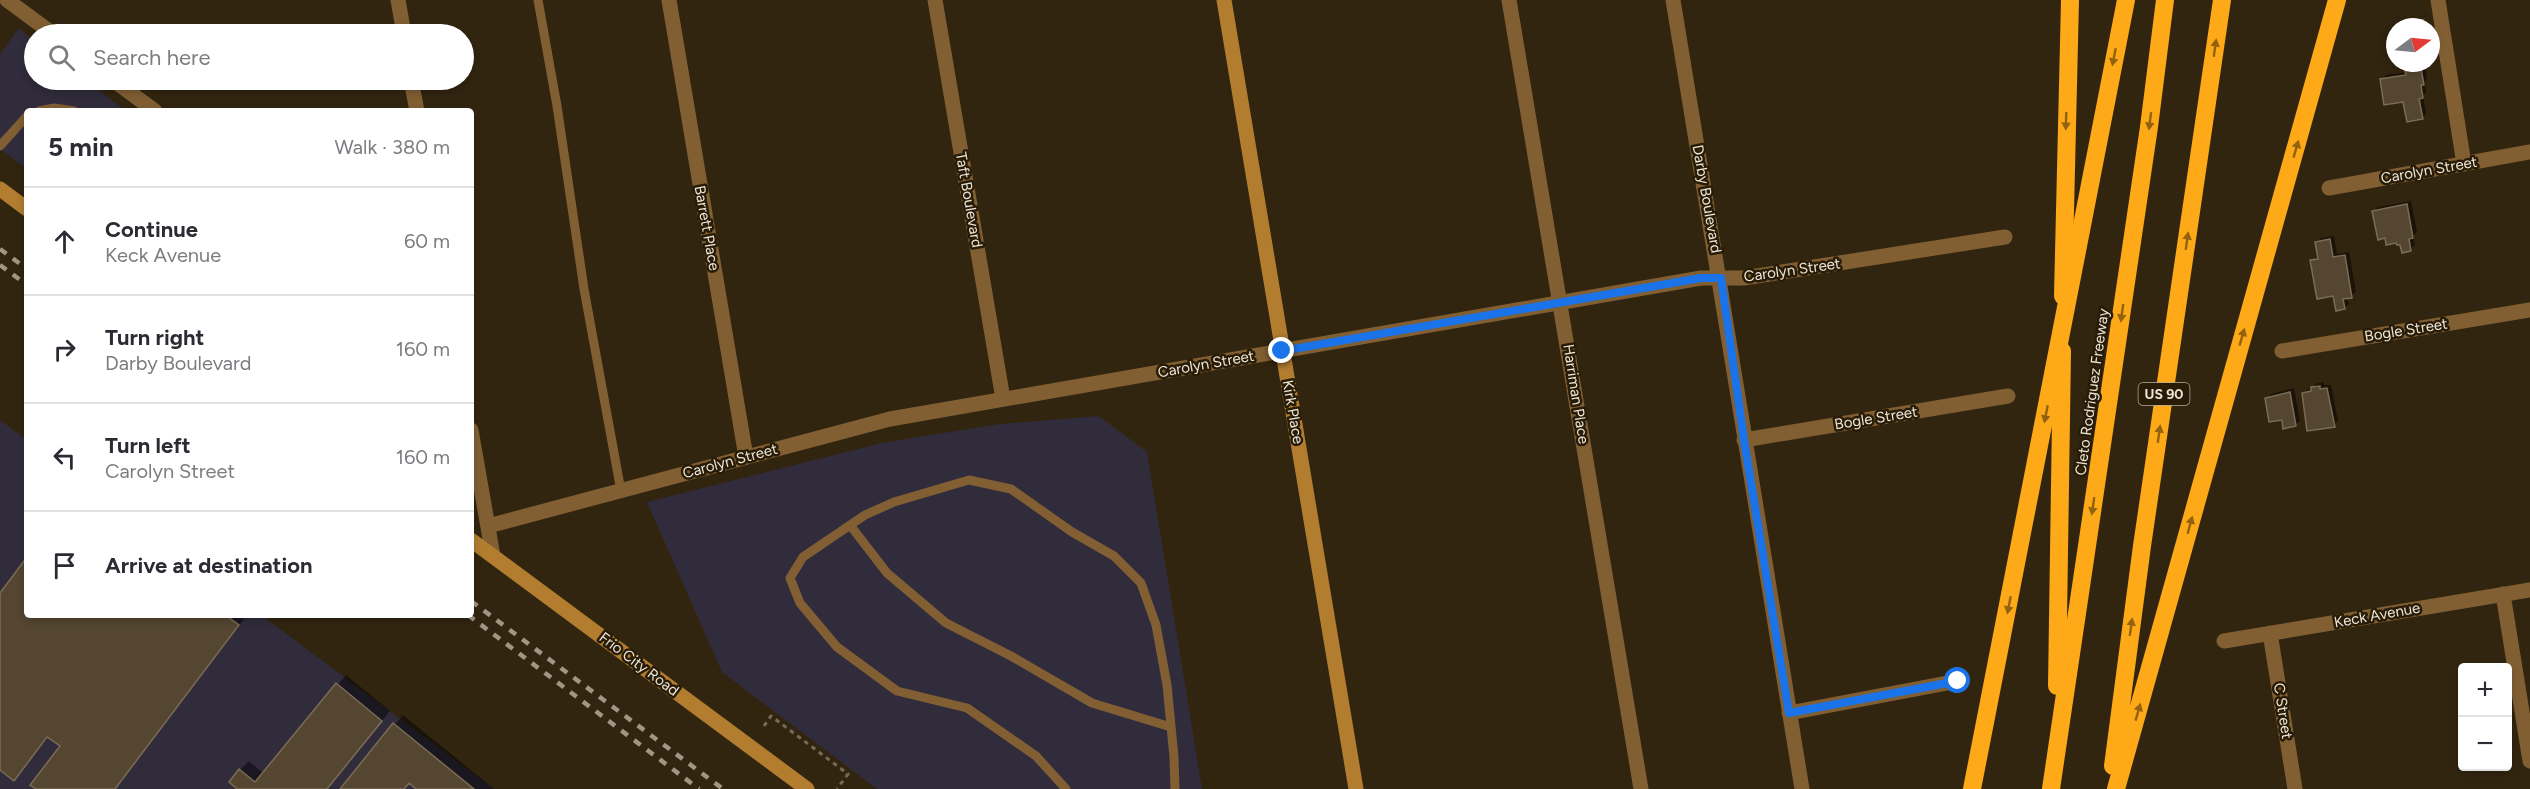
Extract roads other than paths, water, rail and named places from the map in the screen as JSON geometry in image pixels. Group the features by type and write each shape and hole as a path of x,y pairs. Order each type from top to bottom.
{"highway":[{"path":"2056,757 2070,0"},
{"path":"1972,789 2126,0"},
{"name":"Cleto Rodriguez Freeway","path":"2051,789 2149,127 2165,0"},
{"name":"US 90","path":"2110,789 2142,546 2222,0"},
{"path":"2116,789 2337,0"}],"street":[{"path":"7,0 39,24"},
{"path":"398,0 402,24"},
{"name":"Barrett Place","path":"669,0 746,457"},
{"name":"Taft Boulevard","path":"935,0 1003,399"},
{"name":"Kirk Place","path":"1224,0 1356,789"},
{"name":"Harriman Place","path":"1509,0 1641,789"},
{"name":"Darby Boulevard","path":"1673,0 1721,278 1744,440 1802,789"},
{"path":"2438,0 2464,164"},
{"path":"125,90 148,108"},
{"path":"413,90 416,108"},
{"name":"Carolyn Street","path":"2329,188 2530,152"},
{"path":"0,189 24,207"},
{"name":"Carolyn Street","path":"488,526 890,419 1701,278 1744,278 2005,237"},
{"name":"Bogle Street","path":"2282,351 2530,310"},
{"name":"Bogle Street","path":"1744,440 2008,396"},
{"path":"474,447 493,556"},
{"name":"Frio City Road","path":"474,542 807,789"},
{"name":"Keck Avenue","path":"2224,641 2530,590"},
{"path":"2504,594 2530,761"},
{"name":"C Street","path":"2271,633 2295,789"},
{"path":"1789,713 1958,681"}],"lane":[{"path":"538,0 557,106 584,290 621,490"},
{"path":"0,146 24,119"},
{"path":"1066,789 1036,756 967,708 897,691 837,647 800,603 790,578 803,557 865,515 894,502 969,480 1011,489 1072,532 1114,556 1141,583 1156,626 1167,685 1174,789"},
{"path":"850,525 887,573 946,623 1011,656 1092,703 1171,727"}],"railway":[{"path":"0,249 24,267"},
{"path":"0,265 24,283"},
{"path":"474,603 723,789"},
{"path":"472,618 699,789"}]}
